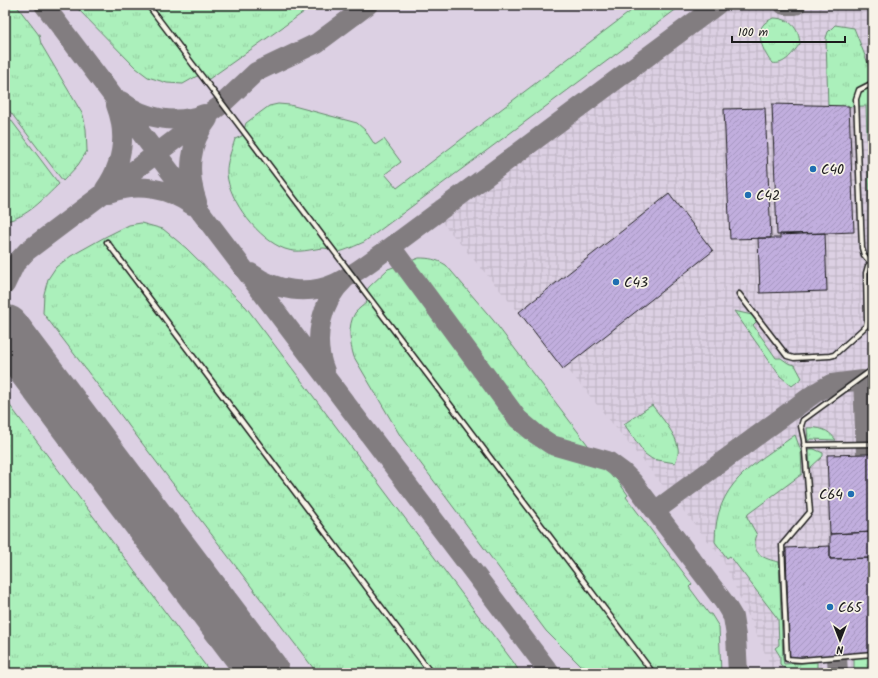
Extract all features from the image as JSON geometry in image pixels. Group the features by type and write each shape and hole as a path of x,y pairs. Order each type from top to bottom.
{"lane":[{"path":"148,5 653,673"},
{"path":"739,294 787,356 794,358 832,356 866,326 866,276 868,266 872,262 864,255 862,248 856,99 859,90 873,83"},
{"path":"107,242 431,673"},
{"path":"873,369 803,420 801,426 810,512 782,545 787,659 801,660 873,654"},
{"path":"804,445 873,444"}],"shaded area":[{"path":"5,5 873,5 873,673 5,673"},
{"path":"712,5 759,5 768,11 783,5 873,5 873,673 774,673 722,558 580,384 428,206"}],"green space":[{"path":"5,5 16,5 39,35 41,44 83,115 86,129 87,151 78,165 63,181 5,105"},
{"path":"74,5 314,5 209,79 197,76 183,84 167,83 148,77 136,68"},
{"path":"639,5 682,5 364,242 338,252 324,248 300,251 285,249 265,237 256,228 239,207 233,196 229,185 227,170 228,161 235,139 242,136 246,123 269,106 278,104 290,105 357,123 365,130 375,145 384,139 401,162 385,174 397,188"},
{"path":"773,18 779,18 789,22 798,33 800,44 788,58 777,63 772,63 760,39 763,25"},
{"path":"835,25 854,28 873,76 873,247 871,248 866,106 828,107 826,38 828,32"},
{"path":"5,112 59,184 28,212 5,221"},
{"path":"141,223 163,229 186,248 246,307 520,673 317,673 43,313 44,294 48,279 56,267 71,256 105,237 129,225"},
{"path":"419,258 432,259 446,265 493,320 613,478 615,477 628,495 626,497 692,584 689,587 709,614 711,614 719,627 721,673 588,673 546,631 401,437 354,357 350,341 350,329 352,318 355,313 367,302 367,290 369,287 388,269"},
{"path":"734,311 752,315 757,321 753,325 776,358 781,358 788,363 795,365 802,378 792,386 780,376"},
{"path":"5,399 211,673 5,673"},
{"path":"652,405 675,437 678,452 675,463 652,459 645,454 624,424"},
{"path":"807,428 815,428 826,431 836,440 811,439 808,441"},
{"path":"795,435 801,451 802,474 748,514 747,517 757,535 755,541 756,551 763,557 779,562 784,664 817,662 817,673 790,673 780,664 780,656 775,648 779,645 778,619 730,556 727,558 715,542 717,522 721,505 729,490 739,478 764,456"},
{"path":"809,449 814,449 823,453 823,456 810,468"},
{"path":"873,655 873,673 854,673 854,656"}],"building":[{"name":"C40","path":"772,104 849,106 854,232 777,235"},
{"name":"C42","path":"765,108 771,238 730,239 724,109"},
{"name":"C43","path":"669,194 713,251 563,369 519,312"},
{"path":"825,233 827,291 760,293 758,238 780,238 780,234"},
{"name":"C64","path":"873,454 873,532 830,534 827,455"},
{"path":"873,532 873,558 830,559 830,534"},
{"name":"C65","path":"830,546 830,559 873,558 873,655 789,658 786,548"}],"taxiway":[{"path":"44,5 550,673"},
{"path":"5,285 15,264 27,251 221,105 256,72 317,43 368,5"},
{"path":"251,273 271,284 292,290 325,287 350,275 391,247 717,5"},
{"path":"784,5 796,5"},
{"path":"121,101 140,112 161,118 183,119 204,114"},
{"path":"105,189 116,169 121,148 121,127 116,105"},
{"path":"197,202 192,180 192,159 197,138 208,119"},
{"path":"109,193 130,188 152,188 173,194 192,205"},
{"path":"391,247 518,419 552,445 608,461 623,472 633,482 724,602 733,617 736,636 738,673"},
{"path":"325,371 319,347 321,322 330,298 345,279"},
{"path":"5,324 10,337"},
{"path":"863,380 866,454"},
{"path":"655,511 815,393 831,384 863,380 873,382"},
{"path":"837,657 838,673"}],"runway":[{"path":"5,330 264,673"}],"place":[{"name":"C40","path":"813,169"},
{"name":"C42","path":"748,195"},
{"name":"C43","path":"616,282"},
{"name":"C64","path":"851,494"},
{"name":"C65","path":"830,607"}]}
